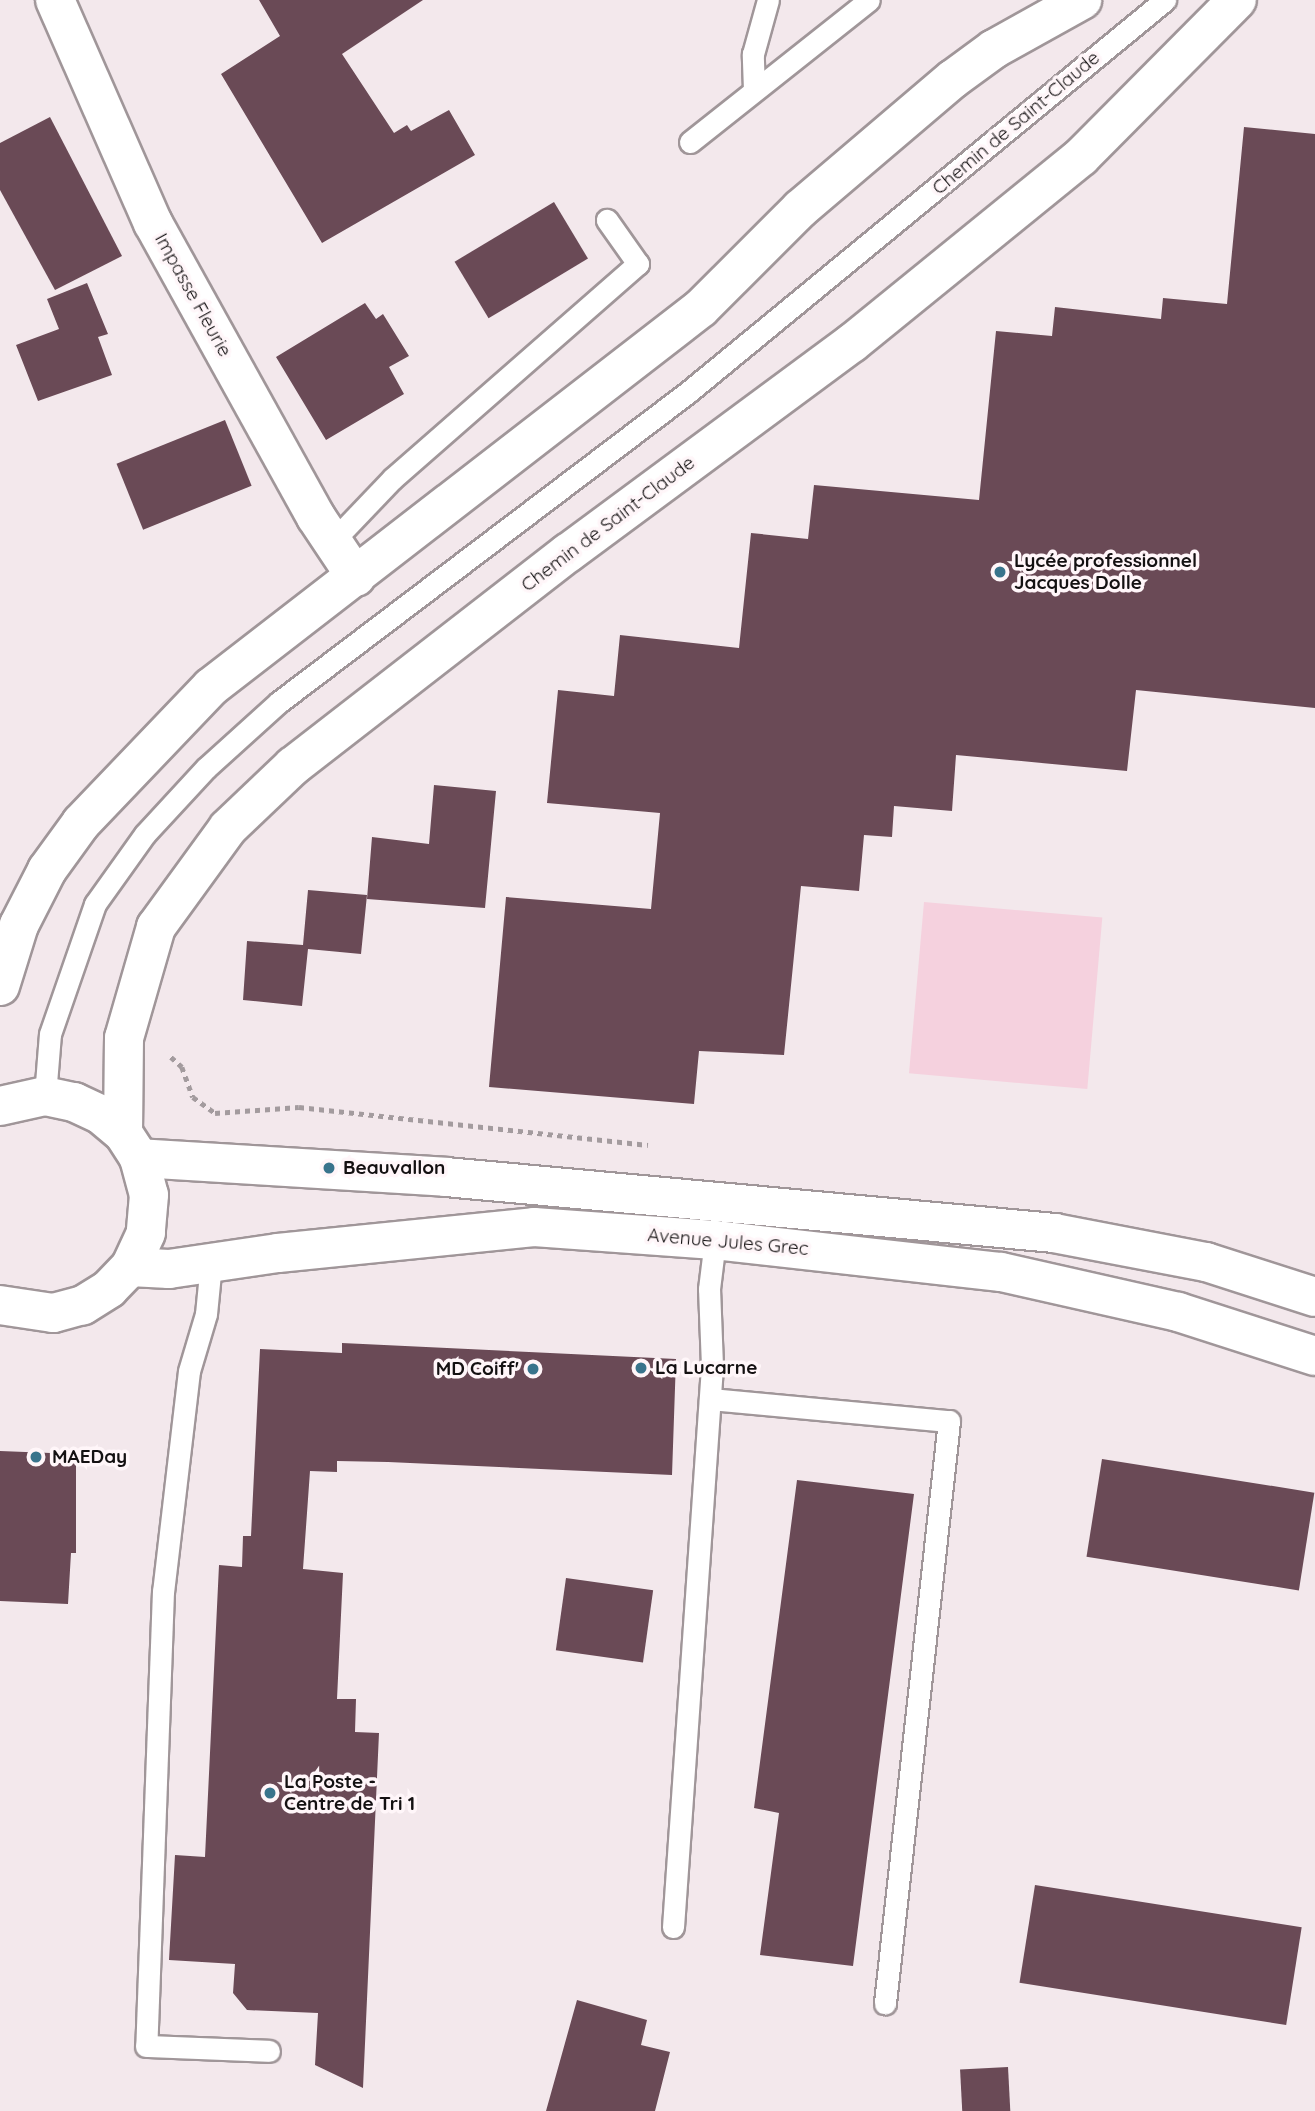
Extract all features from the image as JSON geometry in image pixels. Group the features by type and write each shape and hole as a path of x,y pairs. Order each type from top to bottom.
{"street":[{"name":"Impasse Fleurie","path":"55,0 153,223 332,542 356,577"},
{"path":"0,986 19,925 47,870 81,823 211,687 701,308 800,209 953,79 994,48 1082,0"},
{"name":"Chemin de Saint-Claude","path":"130,1267 146,1233 149,1195 131,1146 124,1038 156,927 228,828 293,766 568,553 852,343 1081,157 1237,0"},
{"path":"0,1106 45,1096 83,1106 131,1146"},
{"name":"Avenue Jules Grec","path":"131,1146 1054,1233 1206,1262 1315,1297"},
{"name":"Avenue Jules Grec","path":"130,1267 169,1269 534,1227 715,1240 1001,1272 1178,1312 1315,1356"},
{"path":"0,1305 43,1312 73,1307 109,1289 130,1267"}],"lane":[{"path":"754,90 753,54 768,0"},
{"path":"690,142 869,0"},
{"name":"Chemin de Saint-Claude","path":"45,1096 50,1034 95,904 145,834 206,768 279,702 687,393 1165,0"},
{"path":"332,542 392,479 638,264 607,220"},
{"path":"673,1927 710,1399 709,1289 715,1240"},
{"path":"211,1263 206,1314 189,1371 163,1591 146,2046 269,2051"},
{"path":"710,1399 949,1421 885,2003"}],"shaded area":[{"path":"924,902 1102,918 1087,1089 909,1073"}],"building":[{"path":"259,0 423,0 342,54 394,133 407,125 411,131 449,110 475,155 322,243 221,74 280,36"},
{"path":"50,117 122,256 55,290 0,190 0,143"},
{"path":"1244,127 1315,134 1315,708 1136,690 1127,771 956,755 952,811 894,806 892,837 864,835 859,891 801,886 784,1055 699,1051 694,1104 489,1087 506,897 651,909 660,813 547,803 558,690 614,696 620,635 739,648 751,533 808,539 814,485 979,500 996,331 1052,336 1055,307 1161,319 1163,298 1227,304"},
{"path":"554,202 588,259 489,318 455,262"},
{"path":"87,283 108,334 98,337 112,375 38,401 16,345 59,329 47,299"},
{"path":"365,303 376,319 383,314 409,356 389,367 404,394 326,440 276,357"},
{"path":"225,420 252,486 143,530 117,464"},
{"path":"434,785 496,791 485,908 367,899 372,837 429,844"},
{"path":"308,890 367,895 361,954 308,949 302,1006 243,1000 247,941 303,945"},
{"path":"342,1343 676,1359 672,1475 337,1461 337,1472 310,1471 303,1569 343,1573 337,1699 356,1699 355,1732 379,1733 363,2088 315,2065 318,2013 247,2010 233,1993 235,1964 169,1960 175,1855 205,1857 219,1565 242,1567 243,1536 251,1536 260,1349 342,1353"},
{"path":"0,1451 76,1454 76,1553 71,1553 68,1604 0,1601"},
{"path":"1102,1459 1314,1493 1299,1590 1087,1557"},
{"path":"797,1480 914,1494 853,1966 760,1955 779,1813 754,1808"},
{"path":"566,1578 653,1590 643,1663 556,1650"},
{"path":"1035,1885 1302,1927 1286,2025 1020,1983"},
{"path":"577,2000 647,2020 641,2045 670,2052 655,2111 546,2111"},
{"path":"1008,2067 1010,2111 962,2111 960,2070"}],"place":[{"name":"Lycée professionnel Jacques Dolle","path":"1000,572"},
{"name":"Beauvallon","path":"329,1168"},
{"name":"La Lucarne","path":"641,1368"},
{"name":"MD Coiff'","path":"533,1369"},
{"name":"MAEDay","path":"36,1457"},
{"name":"La Poste - Centre de Tri 1","path":"270,1793"}]}
